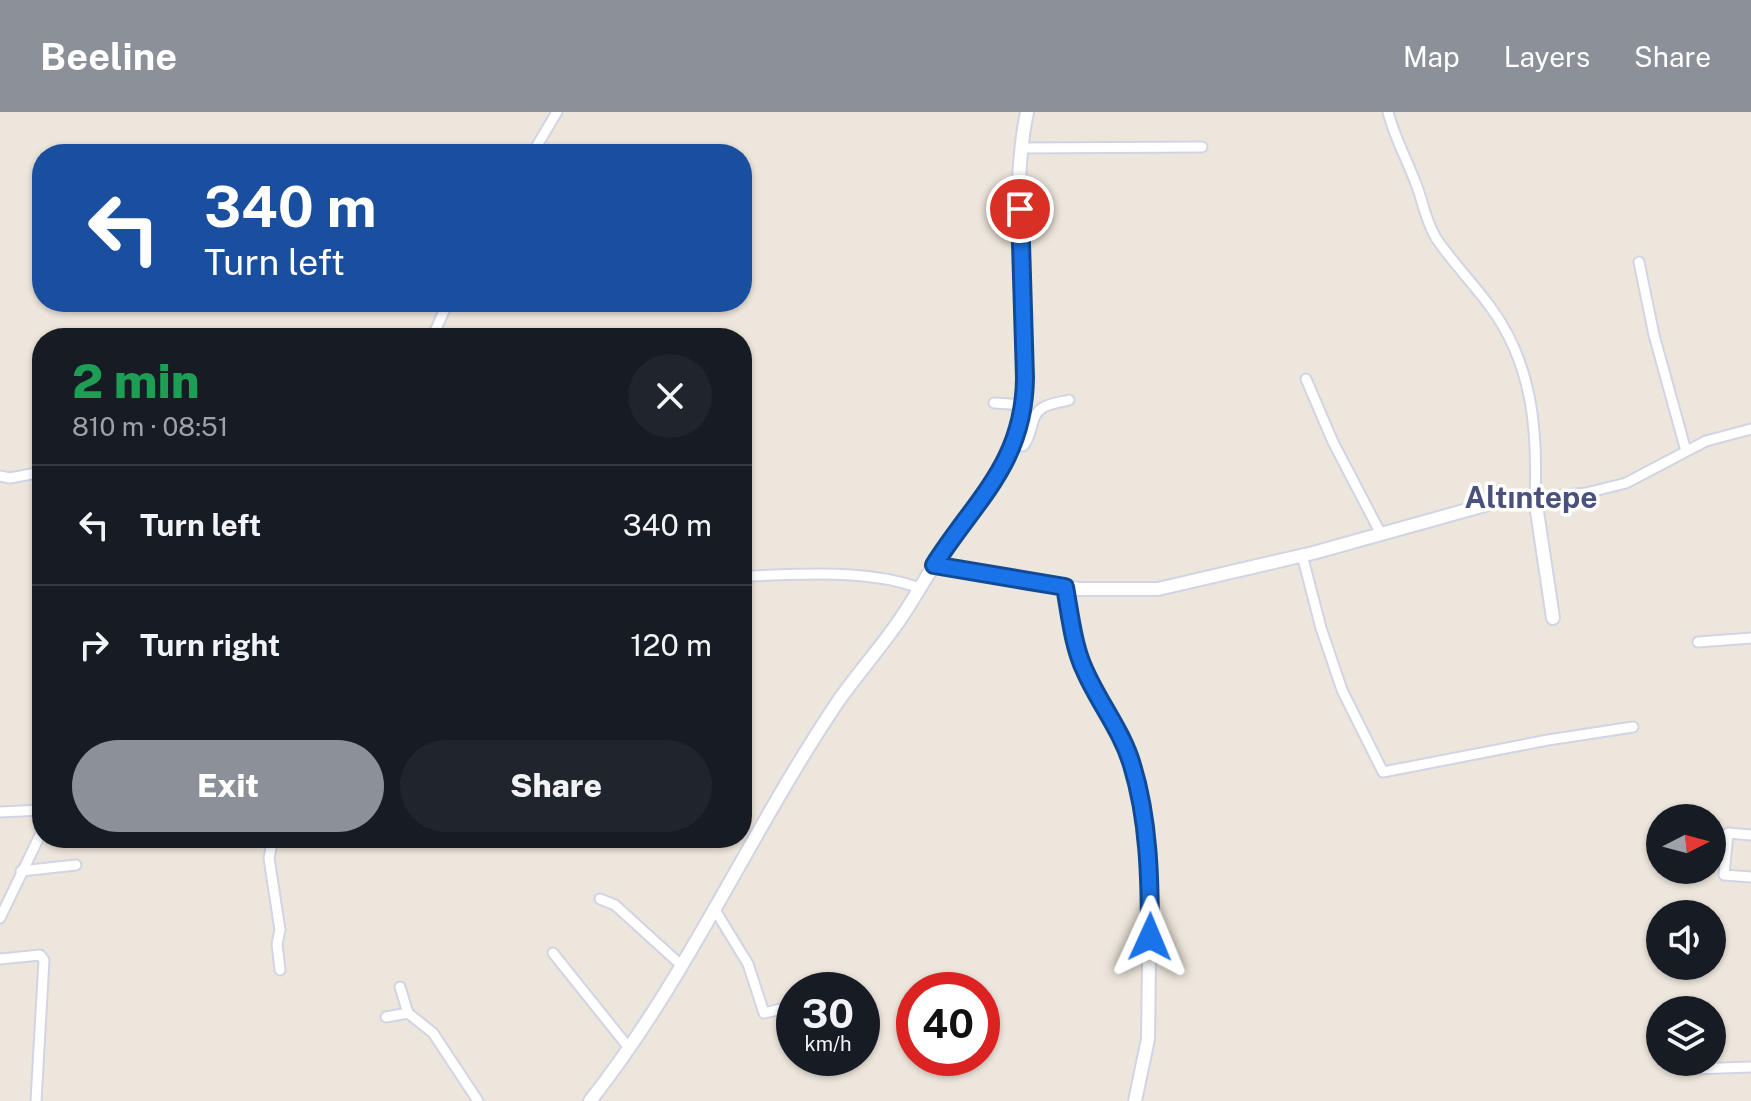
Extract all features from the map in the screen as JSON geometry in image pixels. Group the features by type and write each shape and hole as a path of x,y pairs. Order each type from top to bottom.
{"street":[{"path":"538,144 557,112"},
{"path":"752,847 839,700 989,490 1018,434 1025,405 1020,209 1027,112"},
{"path":"1388,112 1434,235 1495,314 1522,363 1534,419 1535,498 1553,618"},
{"path":"1022,148 1202,147"},
{"path":"1639,262 1654,335 1686,451"},
{"path":"1306,379 1333,442 1381,534"},
{"path":"1013,444 1023,446 1029,440 1035,415 1040,408 1069,400"},
{"path":"994,403 1025,405"},
{"path":"934,565 1065,587 1158,589 1302,555 1496,502 1586,493 1626,483 1706,441 1751,429"},
{"path":"0,476 10,478 32,474"},
{"path":"1302,555 1321,628 1342,690 1383,772 1633,727"},
{"path":"752,576 856,576 897,580 920,588"},
{"path":"1065,587 1084,670 1132,765 1147,839 1150,882 1148,1039 1135,1101"},
{"path":"1698,642 1751,638"},
{"path":"0,812 32,810"},
{"path":"1751,835 1728,833 1724,875 1751,877"},
{"path":"0,918 33,848"},
{"path":"271,848 269,858 280,930 277,944 280,970"},
{"path":"590,1101 629,1048 752,848"},
{"path":"21,871 76,865"},
{"path":"600,899 615,905 681,965"},
{"path":"715,910 748,964 764,1013 776,1010"},
{"path":"553,953 629,1048"},
{"path":"0,959 34,954 44,960 36,1101"},
{"path":"400,987 408,1013 433,1033 478,1101"},
{"path":"386,1017 408,1013"},
{"path":"1726,1068 1751,1067"}],"district":[{"name":"Altıntepe","path":"1531,497"}],"route":[{"path":"1020,209 1025,405 1018,434 989,490 934,565 1065,587 1084,670 1099,694 1132,765 1147,839 1150,937"}]}
